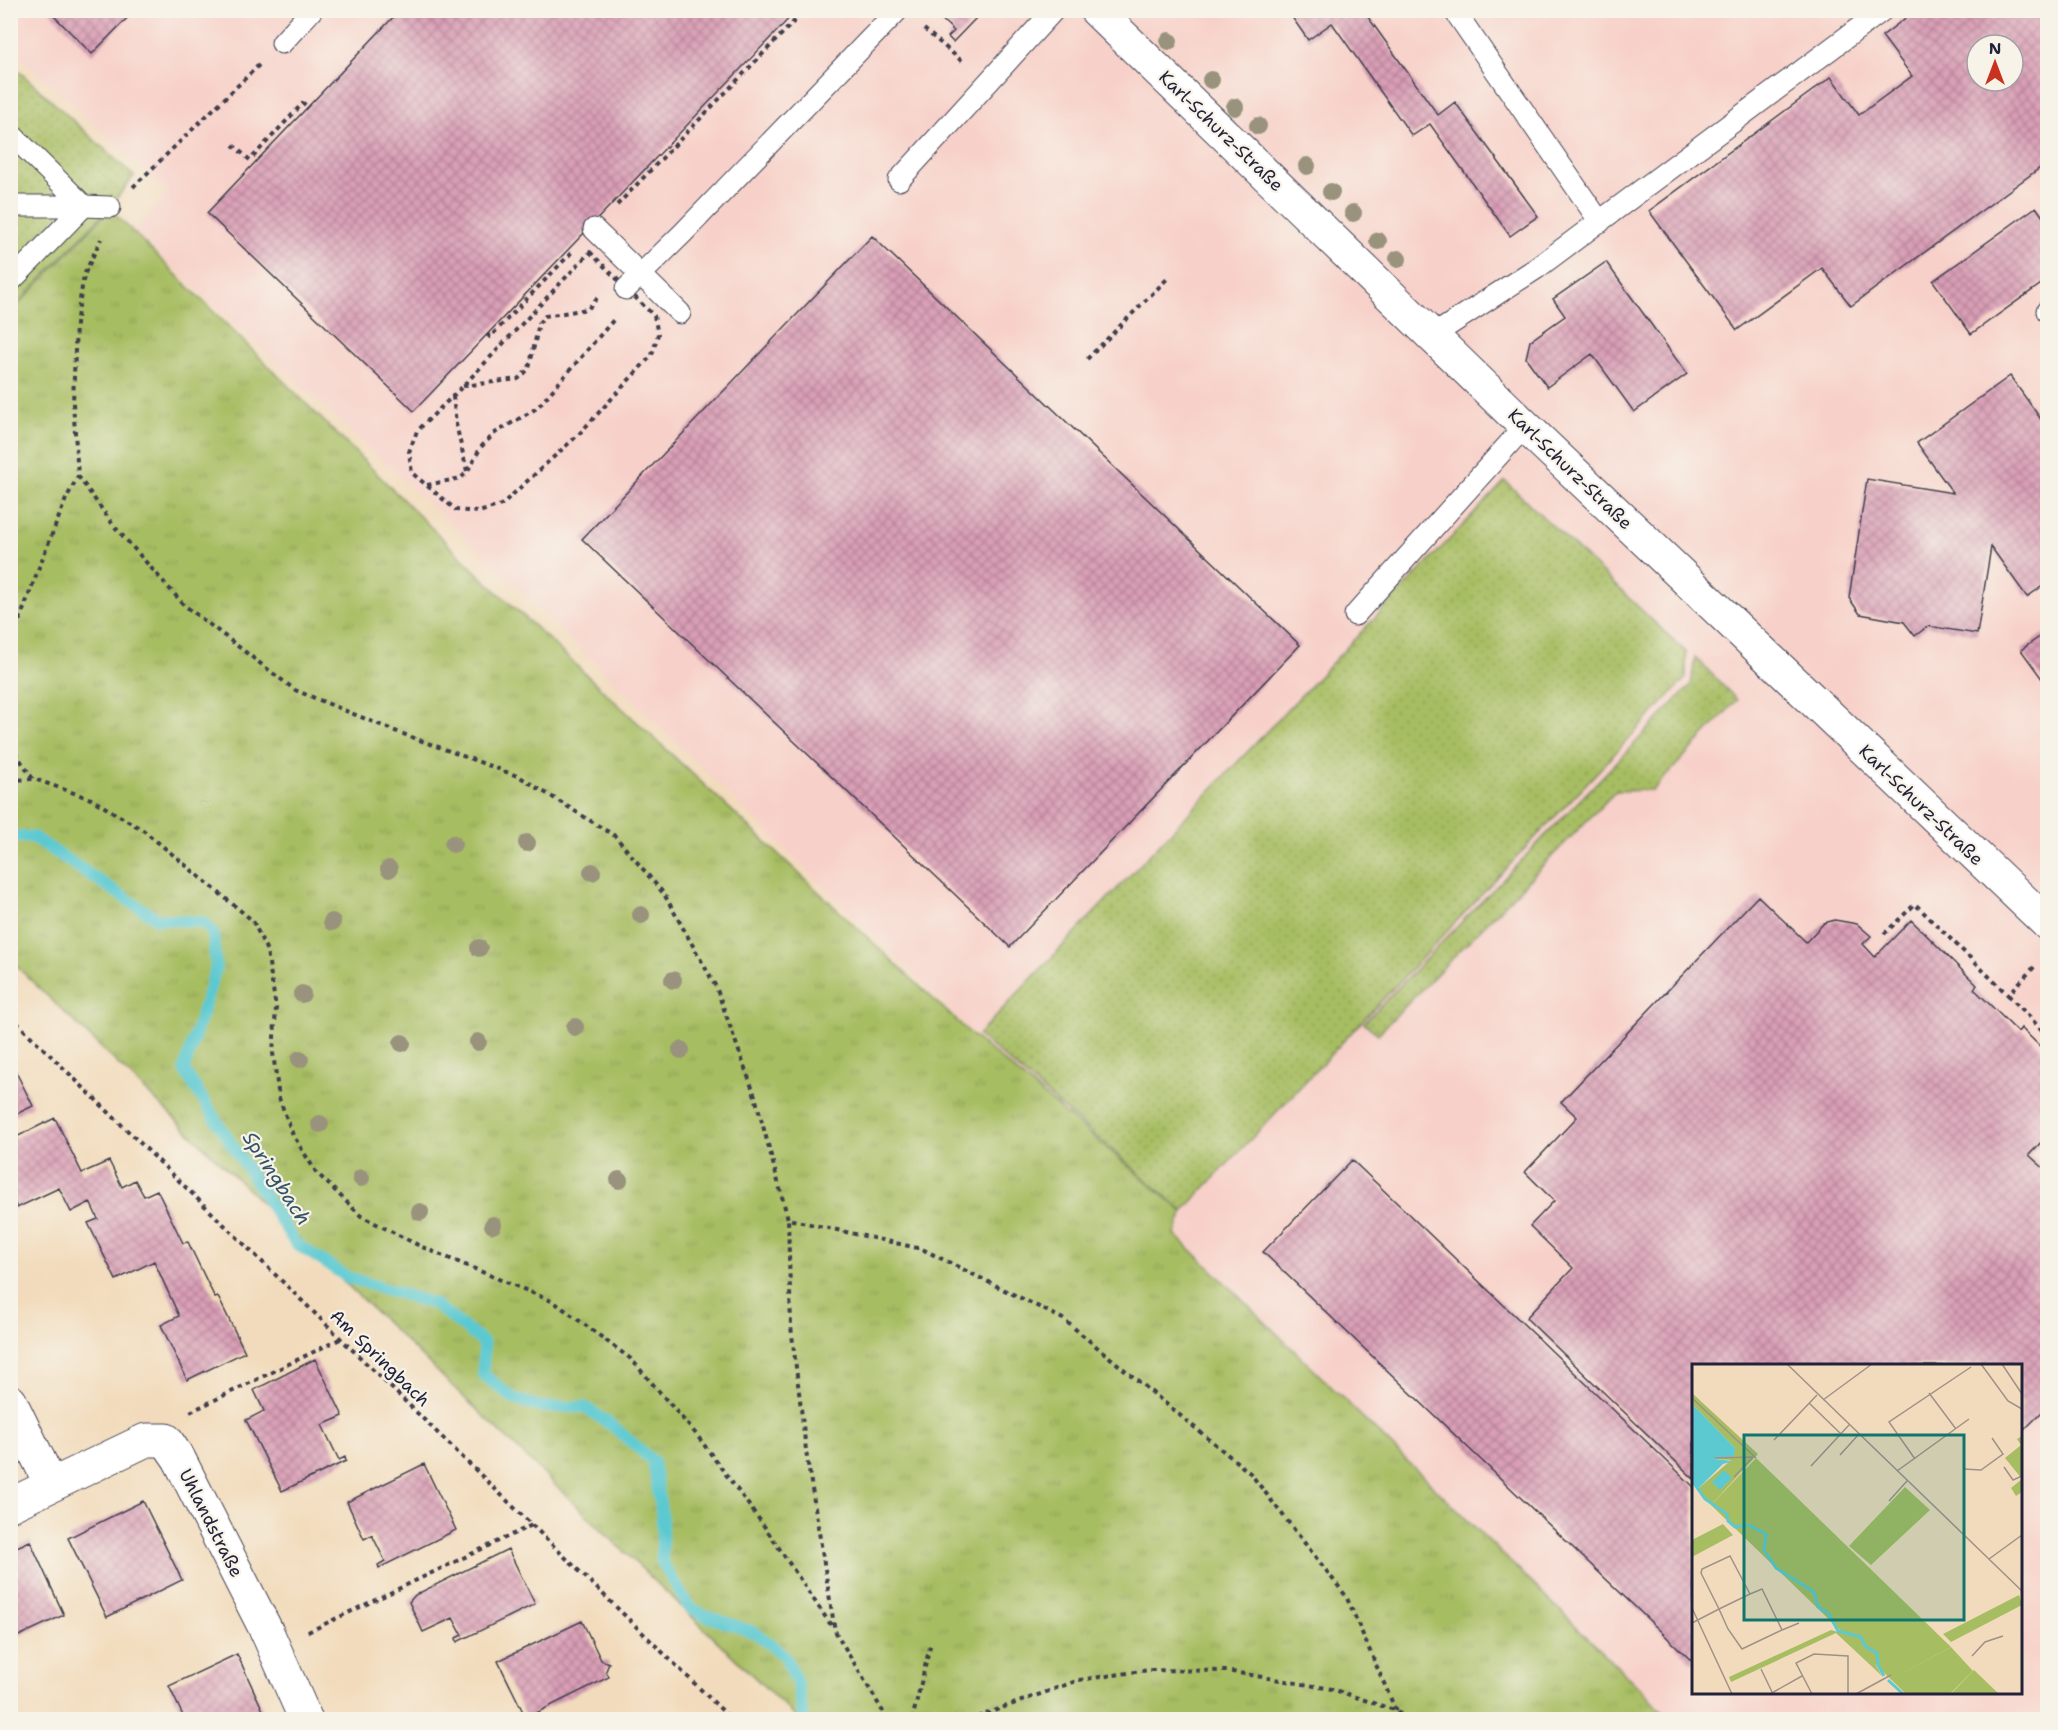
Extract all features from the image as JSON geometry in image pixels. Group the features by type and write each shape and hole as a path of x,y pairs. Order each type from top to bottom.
{"street":[{"name":"Karl-Schurz-Straße","path":"1096,10 1525,426 2048,924"},
{"path":"10,1401 51,1485"},
{"path":"10,1505 146,1440 166,1440"},
{"name":"Uhlandstraße","path":"166,1440 184,1469 274,1648 306,1719"}],"lane":[{"path":"282,43 312,10"},
{"path":"625,288 684,233 898,10"},
{"path":"899,180 1054,10"},
{"path":"1454,10 1600,222"},
{"path":"1432,336 1537,268 1883,10"},
{"path":"10,133 84,206"},
{"path":"10,206 110,207"},
{"path":"10,282 84,206"},
{"path":"594,229 625,288 680,313"},
{"path":"1354,615 1525,426"}],"path":[{"path":"487,334 490,337 805,10"},
{"path":"127,194 282,43"},
{"path":"948,49 960,60"},
{"path":"233,145 250,160 303,103 308,107"},
{"path":"10,646 66,499 78,476 73,403 76,324 84,274 104,234"},
{"path":"591,252 654,316 658,334 652,355 579,434 501,505 479,512 456,510 412,473 409,452 417,431 463,386 591,252"},
{"path":"1087,359 1169,277"},
{"path":"463,386 518,379 529,369 539,323 545,316 588,309 602,293"},
{"path":"427,485 461,478 481,447 495,433 537,408 621,310"},
{"path":"453,395 456,424 467,472"},
{"path":"78,476 114,526 184,605 295,690 395,731 520,777 615,836 664,894 716,987 755,1096 788,1219 791,1326 807,1458 835,1630"},
{"path":"10,745 34,779"},
{"path":"10,780 34,779 91,799 142,830 254,921 267,951 276,1008 273,1053 279,1098 293,1135 316,1172 361,1216 422,1247 554,1302 631,1359 696,1434 762,1523 835,1630 888,1719"},
{"path":"1884,934 1915,904 2029,1016 2048,1038"},
{"path":"2008,995 2035,966"},
{"name":"Am Springbach","path":"10,1016 732,1719"},
{"path":"788,1219 922,1249 1063,1319 1250,1473 1346,1596 1400,1719"},
{"path":"166,1440 177,1418 340,1339"},
{"path":"274,1648 532,1526"},
{"path":"912,1719 931,1642"},
{"path":"969,1719 1079,1680 1149,1670 1227,1671 1332,1689 1397,1711 1410,1719"}],"shaded area":[{"path":"10,11 2047,11 2047,1719 1672,1719 1177,1234 1184,1211 972,1032 487,558 134,231 168,192 11,49"}],"green space":[{"path":"10,63 134,176 110,207 11,311"},
{"path":"110,209 472,568 972,1035 1183,1212 1175,1234 1671,1719 798,1719 11,961 10,313"},
{"path":"1505,481 1686,652 1686,678 1183,1211 978,1035"},
{"path":"1695,657 1737,700 1653,790 1616,791 1378,1034 1364,1023 1691,685"}],"building":[{"path":"48,10 135,10 92,54"},
{"path":"400,10 797,10 414,411 207,213"},
{"path":"932,10 969,10 976,18 953,42 948,37 954,31"},
{"path":"1287,10 1363,10 1438,115 1455,102 1538,216 1510,236 1430,124 1412,136 1332,23 1308,40"},
{"path":"1916,10 2048,10 2048,162 1851,306 1822,268 1737,330 1649,211 1831,77 1859,115 1912,76 1882,36"},
{"path":"2036,207 2048,224 2048,279 1971,334 1933,281"},
{"path":"872,236 1300,645 1010,947 582,539"},
{"path":"1606,262 1687,374 1634,412 1592,354 1547,387 1526,358 1530,341 1565,316 1553,299"},
{"path":"2010,376 2048,429 2048,582 2027,597 1991,547 1977,634 1928,626 1915,636 1904,622 1860,614 1849,598 1867,479 1953,493 1917,443"},
{"path":"2048,631 2048,687 2021,650"},
{"path":"1758,896 1806,942 1824,923 1835,920 1857,924 1871,936 1863,944 1875,957 1911,920 1977,985 1974,989 2018,1032 2021,1028 2048,1054 2048,1135 2029,1155 2048,1172 2048,1406 2022,1432 2022,1364 1692,1364 1692,1477 1526,1318 1573,1268 1530,1226 1554,1201 1525,1172 1577,1117 1561,1102"},
{"path":"15,1070 33,1106 10,1117 10,1072"},
{"path":"55,1118 82,1173 109,1161 122,1187 135,1180 144,1196 157,1190 183,1243 188,1242 215,1298 218,1297 245,1352 187,1380 161,1325 179,1316 154,1261 116,1280 88,1223 98,1219 90,1202 71,1212 59,1188 10,1211 16,1206 10,1194 10,1140"},
{"path":"1352,1160 1692,1485 1692,1661 1263,1252"},
{"path":"315,1359 343,1416 322,1425 339,1460 345,1457 346,1461 282,1491 246,1420 264,1411 254,1390"},
{"path":"424,1464 456,1530 379,1568 378,1565 385,1561 372,1535 364,1539 347,1502"},
{"path":"143,1501 182,1580 107,1617 68,1538"},
{"path":"30,1541 64,1615 10,1640 10,1550"},
{"path":"508,1549 535,1604 457,1642 456,1638 462,1635 453,1618 423,1632 409,1602 415,1595"},
{"path":"582,1621 601,1660 609,1663 606,1671 609,1677 526,1718 498,1661"},
{"path":"237,1654 265,1715 256,1720 185,1720 169,1686"}],"waterway":[{"name":"Springbach","path":"10,837 33,837 157,919 203,922 213,933 216,968 184,1070 295,1243 347,1277 434,1304 484,1343 483,1374 514,1399 541,1407 585,1407 614,1427 653,1461 662,1516 662,1562 689,1607 704,1615 756,1633 785,1656 797,1683 804,1720"}]}
